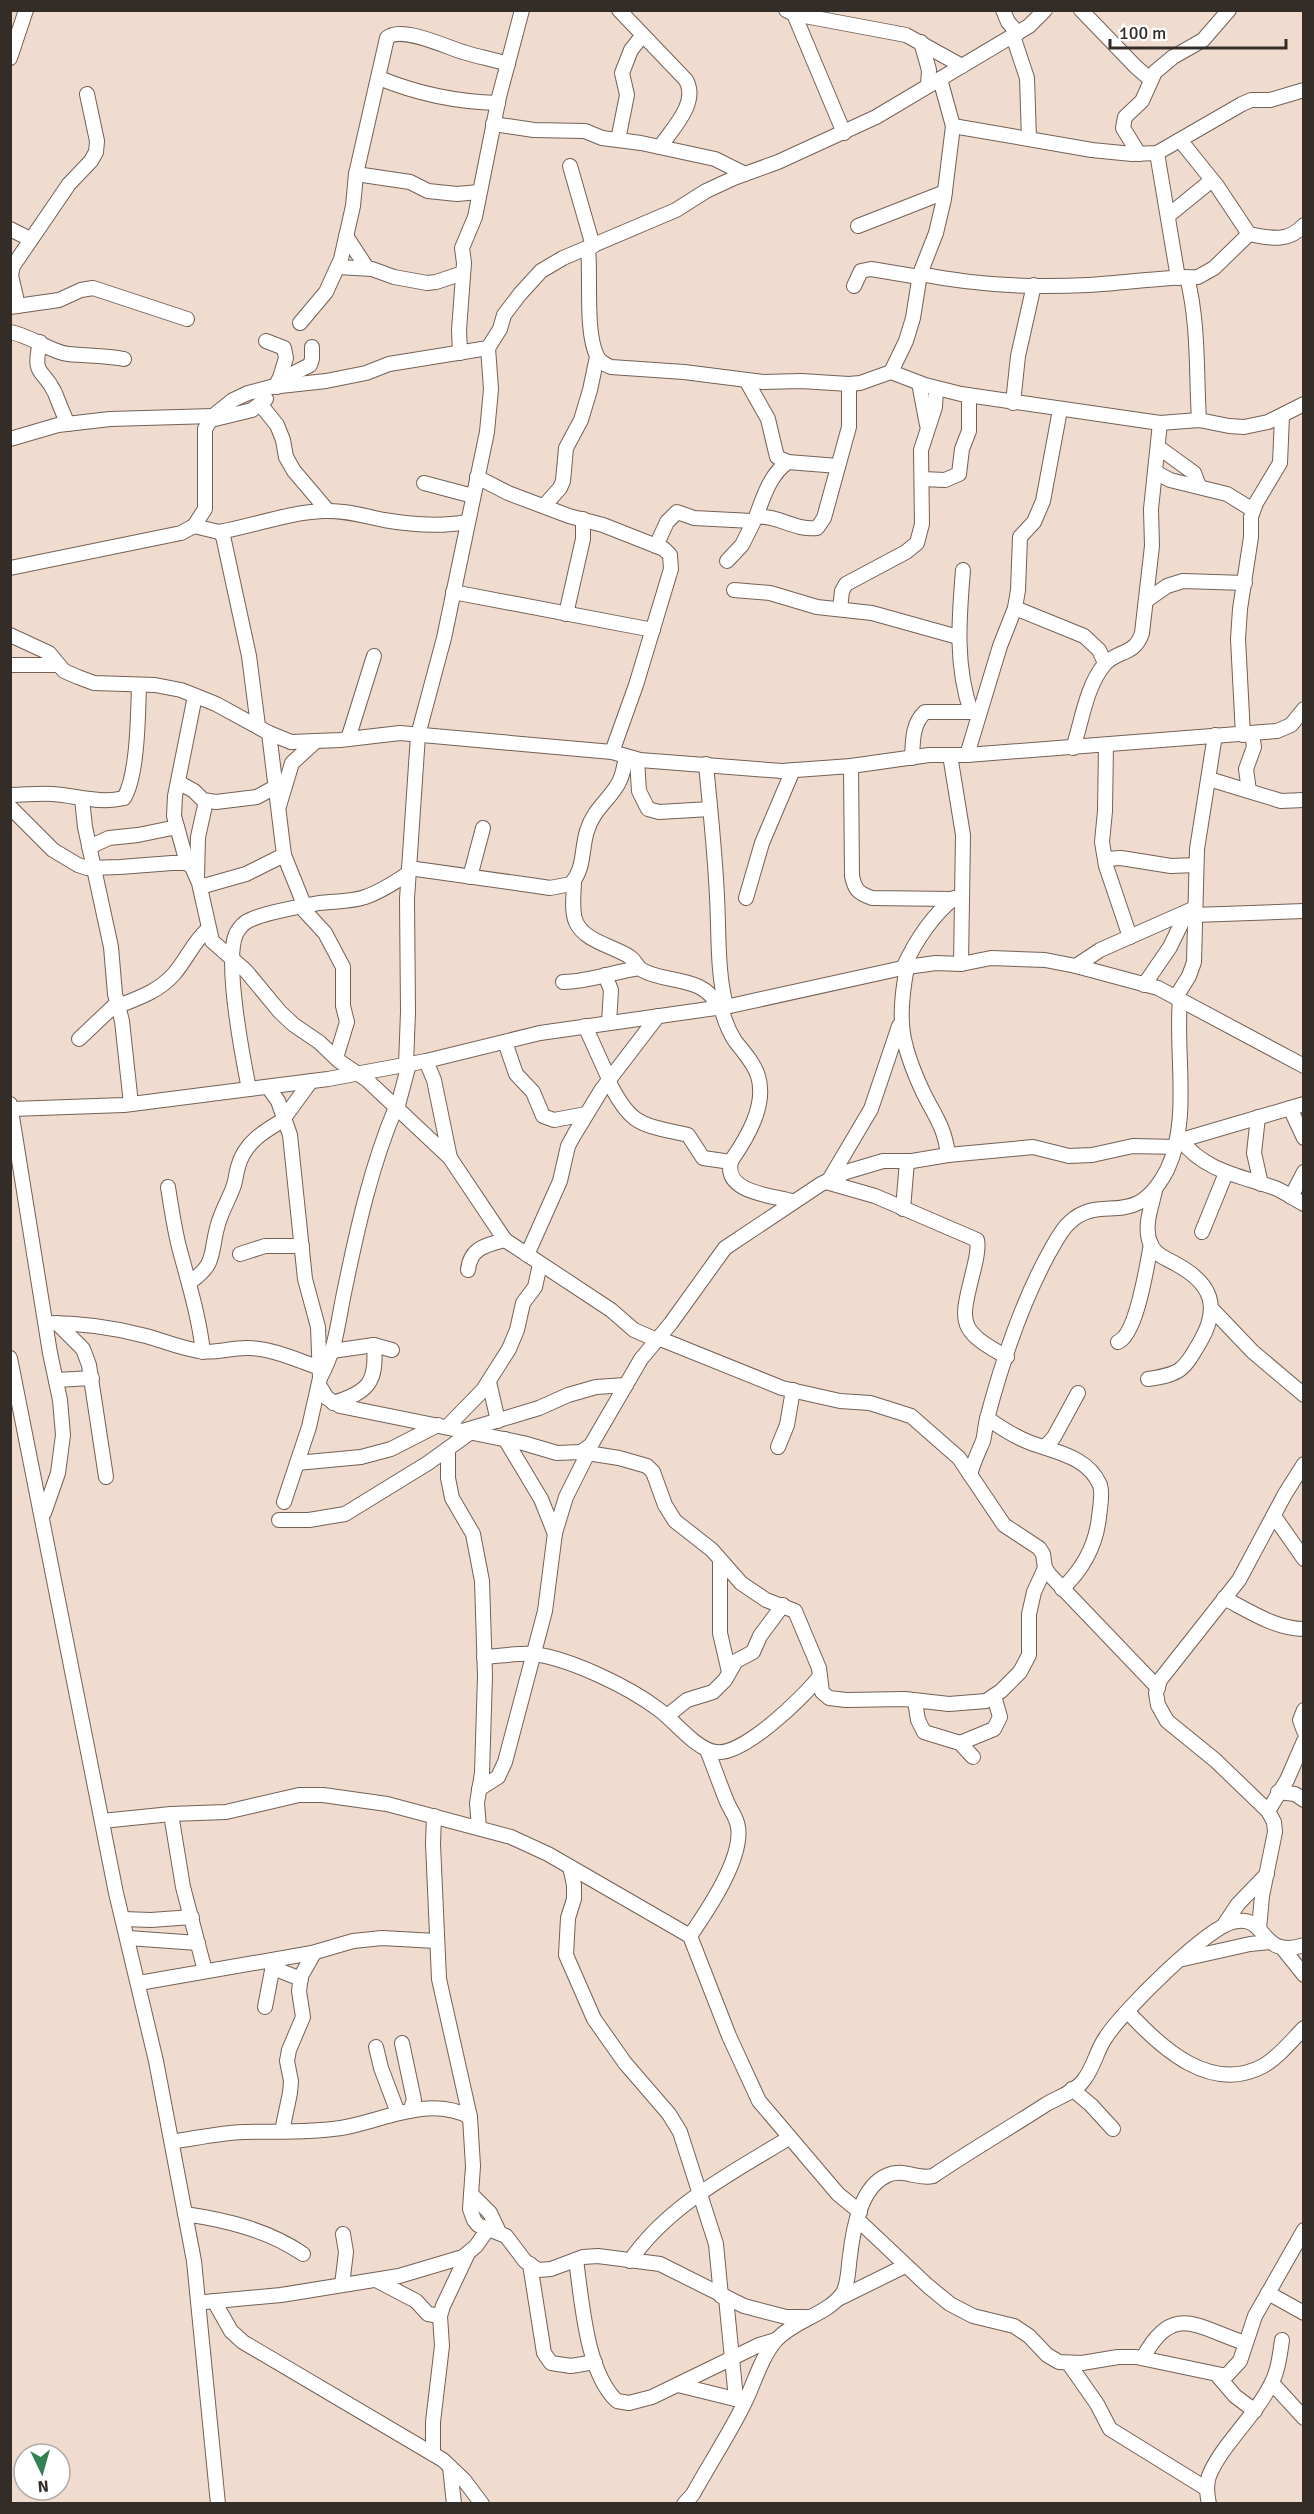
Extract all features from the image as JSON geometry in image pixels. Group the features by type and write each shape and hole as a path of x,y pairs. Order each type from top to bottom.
{"street":[{"path":"10,58 26,10"},
{"path":"460,353 463,244 475,217 493,124 522,10"},
{"path":"619,10 686,80 690,87 687,106 660,147"},
{"path":"1003,10 1016,34 1027,78 1029,139"},
{"path":"284,1502 309,1427 320,1377 332,1351 366,1199 383,1138 396,1108 408,1065 409,871 418,735 444,638 490,406 488,348 500,329 504,315 541,271 563,258 676,210 706,191 876,117 1029,26 1045,10"},
{"path":"1081,10 1151,80"},
{"path":"1139,154 1122,123 1125,117 1142,101 1155,72 1173,57 1203,40 1229,10"},
{"path":"790,12 906,34 962,66"},
{"path":"790,12 843,133"},
{"path":"300,323 326,292 338,267 353,206 356,174 387,38 392,34 415,36 464,53 508,64"},
{"path":"618,140 627,95 622,73 631,50 642,36"},
{"path":"891,372 906,341 920,275 936,233 945,192 953,126 929,70 921,42"},
{"path":"379,78 416,92 458,100 498,103"},
{"path":"953,126 1092,150 1139,154 1157,153 1251,100 1270,100 1304,90"},
{"path":"87,94 98,141 96,153 69,184 13,266 11,285 14,307 59,300 81,290 93,288 187,319"},
{"path":"493,124 534,130 577,130 716,159 745,174"},
{"path":"1180,140 1212,180 1249,234 1281,239 1293,234 1304,225"},
{"path":"1157,153 1183,278 1192,298 1198,349 1196,383 1198,420"},
{"path":"544,506 564,481 566,448 581,420 597,357 591,316 591,247 570,166"},
{"path":"356,174 410,182 428,190 457,194 479,192"},
{"path":"1169,215 1212,180"},
{"path":"858,226 945,192"},
{"path":"10,229 30,239"},
{"path":"854,286 861,271 871,268 960,282 1034,285 1088,285 1198,278 1214,268 1249,234"},
{"path":"346,236 367,268"},
{"path":"338,267 367,268 394,277 427,283 463,273"},
{"path":"1013,403 1018,356 1034,285"},
{"path":"10,332 68,354 102,355 124,359"},
{"path":"266,341 284,348 286,353 278,385"},
{"path":"40,342 37,357 39,370 54,391 68,424"},
{"path":"312,347 312,362 326,381"},
{"path":"10,568 181,533 194,526 205,509 205,429 212,418 233,400 248,393 278,385 326,381 366,373 389,364 488,348"},
{"path":"597,357 602,363 611,367 763,382 801,381 849,384 860,383 891,372 919,383 969,396 1160,423 1198,420 1244,427 1268,422 1304,404"},
{"path":"10,439 68,424 110,419 212,418 252,410 278,385 312,362"},
{"path":"746,380 768,419 777,457 788,462 838,466"},
{"path":"919,383 928,427"},
{"path":"656,546 667,522 677,512 694,518 754,519 763,516 800,528 817,528 824,518 849,427 849,384"},
{"path":"840,609 842,591 846,584 906,552 917,543 922,524 921,450 935,407 936,388"},
{"path":"922,479 945,480 959,474 962,449 969,431 969,396"},
{"path":"260,404 277,425 283,440 286,458 294,471 328,511"},
{"path":"968,755 975,712 1015,608 1020,537 1034,522 1042,501 1059,410"},
{"path":"1249,791 1246,769 1254,747 1247,734 1238,639 1240,609 1253,510 1280,463 1282,416"},
{"path":"1073,748 1089,694 1105,663 1139,642 1147,600 1160,423"},
{"path":"1158,447 1194,473 1199,486"},
{"path":"727,561 742,545 770,484 782,466 788,462"},
{"path":"1155,472 1170,480 1227,494 1253,510"},
{"path":"477,477 508,493 603,525 664,549 670,555 671,569 612,752"},
{"path":"424,483 473,496"},
{"path":"205,509 223,536 249,656 274,787 284,855 303,907 325,933 343,967 343,1006 347,1022 336,1058"},
{"path":"194,526 221,531 300,514 328,511 348,512 420,525 467,522"},
{"path":"566,614 583,539 583,519"},
{"path":"963,570 958,637 963,690 975,712"},
{"path":"1147,600 1167,585 1176,583 1202,580 1231,584 1245,583"},
{"path":"1148,582 1176,583"},
{"path":"734,590 770,593 817,607 872,613 958,637"},
{"path":"453,592 653,630"},
{"path":"1015,608 1084,636 1099,650 1105,663"},
{"path":"10,635 49,653 64,671 94,683 155,685 195,696 216,704 263,730 291,742 315,742 400,733 612,752 632,758 793,770 912,758 1073,748 1277,731 1291,724 1304,709"},
{"path":"348,739 374,656"},
{"path":"10,665 57,665"},
{"path":"10,795 56,795 113,801 124,798 130,789 136,743 139,685"},
{"path":"195,696 177,782 174,816 187,863 192,867 199,882"},
{"path":"912,758 914,729 925,712 975,712"},
{"path":"1118,1342 1128,1334 1146,1272 1151,1244 1148,1227 1155,1191 1178,1143 1178,998 1193,968 1192,912 1196,865 1202,808 1209,779 1215,735"},
{"path":"278,810 292,763 315,742"},
{"path":"1106,745 1102,842 1105,859 1131,938"},
{"path":"950,755 962,826 957,895 961,964"},
{"path":"632,758 642,802 648,809 659,812 710,809"},
{"path":"249,1089 241,1043 233,961 235,936 248,921 303,907 363,898 387,887 409,871 470,876 550,888 571,884 581,869 587,830 600,806 618,786 632,758"},
{"path":"706,764 717,889 717,938 722,1007 727,1027 758,1076 759,1085 759,1098 754,1119 731,1162 731,1177 736,1183 759,1194 792,1201"},
{"path":"850,766 852,876 855,889 860,894 872,898 957,895"},
{"path":"746,898 762,843 793,770"},
{"path":"1209,779 1281,801 1304,800"},
{"path":"177,782 206,801 257,797 274,787"},
{"path":"82,799 89,847 111,947 131,1104"},
{"path":"206,801 198,837 199,882 212,941 263,990 280,1012 336,1058 375,1086 450,1158 505,1240 611,1310 634,1330 793,1390 840,1401 870,1403 911,1416 959,1458 1004,1525 1039,1548 1043,1554 1045,1568 1062,1589 1158,1688"},
{"path":"10,807 53,850 78,865 95,867 187,863"},
{"path":"89,847 109,838 177,827"},
{"path":"470,876 483,828"},
{"path":"199,882 246,874 284,855"},
{"path":"1105,859 1121,858 1172,866 1196,865"},
{"path":"574,880 575,921 580,928 588,936 633,959 639,968"},
{"path":"948,1155 940,1122 923,1092 903,1044 901,1003 905,967 910,953 931,920 957,895"},
{"path":"1076,966 1100,950 1192,912 1304,911"},
{"path":"1144,985 1192,912"},
{"path":"79,1039 118,1005 151,993 174,974 199,937 208,929"},
{"path":"43,1515 58,1473 63,1435 52,1323 11,1107 131,1104 311,1081 408,1065 540,1033 722,1007 905,967 961,964 991,958 1045,960 1144,985 1178,998 1210,1018 1304,1066"},
{"path":"563,982 579,982 639,968 700,988 710,994 722,1007"},
{"path":"605,975 611,990 609,1023"},
{"path":"527,1255 562,1174 568,1146 609,1079 658,1016"},
{"path":"827,1181 871,1109 901,1021"},
{"path":"585,1026 622,1107 635,1120 647,1126 688,1136 703,1158 731,1162"},
{"path":"505,1042 516,1074 533,1092 543,1116 554,1120 586,1114"},
{"path":"426,1061 434,1080 450,1158"},
{"path":"190,1282 203,1273 213,1257 221,1214 235,1183 243,1153 250,1143 284,1119 311,1081"},
{"path":"268,1087 276,1096 290,1135 305,1279 318,1327 320,1377 327,1398 333,1403 505,1439 557,1453 584,1453 647,1466 653,1472 665,1505 675,1521 711,1550 741,1583 766,1600 795,1611 819,1668 822,1692 829,1698 949,1704 986,1701 1020,1672 1029,1655 1029,1614 1034,1592 1045,1568"},
{"path":"479,1789 502,1772 545,1611 555,1534 566,1497 584,1453 598,1436 641,1359 725,1248 792,1201 827,1181 868,1164 883,1161 907,1161 1033,1147 1069,1156 1092,1155 1133,1146 1178,1143 1297,1106 1304,1138"},
{"path":"1258,1117 1254,1155 1261,1185"},
{"path":"1178,1143 1200,1160 1231,1174 1276,1189 1304,1204"},
{"path":"1202,1232 1231,1174 1254,1155"},
{"path":"903,1209 907,1161"},
{"path":"1291,1197 1304,1172"},
{"path":"827,1181 864,1192 977,1240 977,1254 967,1302 966,1324 969,1333 980,1342 1007,1357"},
{"path":"168,1187 179,1246 190,1282 203,1352"},
{"path":"970,1475 983,1441 987,1418 1017,1323 1037,1275 1068,1224 1078,1216 1090,1212 1126,1208 1144,1201 1155,1191"},
{"path":"468,1270 470,1258 475,1251 505,1240"},
{"path":"1148,1379 1174,1375 1184,1367 1208,1328 1211,1308 1209,1292 1196,1276 1160,1255 1151,1244"},
{"path":"240,1254 265,1246 302,1246"},
{"path":"297,1463 361,1458 391,1449 442,1426 489,1382 509,1349 524,1303 536,1287 540,1263"},
{"path":"1211,1308 1253,1352 1304,1395"},
{"path":"52,1323 89,1324 148,1337 174,1347 203,1352 247,1347 264,1349 320,1377"},
{"path":"52,1323 83,1349 87,1360 92,1378 106,1477"},
{"path":"87,1360 89,1324"},
{"path":"332,1351 350,1346 374,1345 392,1350"},
{"path":"333,1403 355,1394 372,1380 375,1369 374,1345"},
{"path":"10,1358 102,1821 172,2142 194,2261 218,2504"},
{"path":"56,1380 92,1378"},
{"path":"489,1382 497,1421 505,1439 541,1498 555,1534"},
{"path":"279,1520 309,1520 345,1514 448,1449 468,1431 596,1387 626,1385"},
{"path":"778,1447 787,1425 793,1390"},
{"path":"1045,1447 1054,1437 1078,1393"},
{"path":"987,1418 1012,1434 1073,1458 1088,1469 1099,1483 1101,1492 1095,1540 1076,1576 1062,1589"},
{"path":"448,1449 448,1478 452,1498 473,1534 482,1581 484,1657 482,1773 477,1803 479,1828"},
{"path":"1259,1929 1275,1832 1274,1822 1268,1810 1215,1760 1167,1721 1158,1704 1158,1688 1160,1680 1239,1580 1304,1464"},
{"path":"1274,1516 1304,1559"},
{"path":"720,1560 720,1633 729,1672"},
{"path":"1224,1598 1269,1621 1286,1627 1304,1629"},
{"path":"667,1716 687,1700 713,1692 736,1661 753,1652 760,1636 783,1605"},
{"path":"484,1657 532,1654 560,1659 596,1674 658,1708 707,1750 715,1752 729,1750 762,1731 807,1692 820,1676"},
{"path":"960,1743 994,1729 1000,1717 994,1696"},
{"path":"915,1701 918,1720 924,1732 960,1743 973,1757"},
{"path":"1304,1710 1300,1720 1304,1731"},
{"path":"1268,1810 1287,1780 1304,1741"},
{"path":"690,1936 710,1908 722,1884 736,1850 738,1838 736,1817 720,1786 707,1750"},
{"path":"1278,1792 1295,1794 1304,1800"},
{"path":"102,1821 171,1814 226,1812 299,1795 323,1795 387,1804 434,1816 511,1837 548,1854 690,1936 725,2025 759,2101 837,2194 905,2266 950,2304 973,2316 1014,2326 1029,2336 1047,2355 1059,2362 1069,2364 1118,2357 1143,2358 1217,2375 1227,2374 1237,2365 1255,2316 1304,2230"},
{"path":"171,1814 183,1887 205,1971"},
{"path":"434,1816 433,1844 439,1979 470,2117 472,2166 470,2209 474,2220 506,2236 538,2270 551,2269 576,2260 598,2256 660,2264 681,2272 724,2297 760,2312 808,2318"},
{"path":"570,1867 574,1885 566,1955 594,2019 625,2063 669,2114 680,2132 716,2244 741,2401"},
{"path":"1224,1925 1238,1904 1267,1874"},
{"path":"123,1919 151,1920 192,1917"},
{"path":"840,2298 848,2279 850,2256 859,2216 872,2187 888,2174 933,2176 1082,2084 1107,2034 1181,1960 1212,1932 1224,1925 1244,1921 1259,1929 1277,1948 1284,1950 1304,1945"},
{"path":"128,1938 198,1943"},
{"path":"138,1983 205,1971 274,1964 353,1941 382,1938 436,1941"},
{"path":"1181,1960 1242,1945 1270,1942"},
{"path":"1284,1950 1304,1975"},
{"path":"282,2131 290,2093 291,2081 287,2061 289,2050 303,2017 299,1990 301,1979 314,1953"},
{"path":"274,1964 301,1979"},
{"path":"265,2007 274,1964"},
{"path":"1128,2012 1141,2026 1182,2060 1211,2073 1226,2075 1264,2066 1304,2028"},
{"path":"402,2043 414,2100 404,2112"},
{"path":"376,2047 381,2068 404,2112"},
{"path":"411,2086 426,2096 427,2108"},
{"path":"1072,2090 1091,2105 1113,2129"},
{"path":"172,2142 242,2132 340,2128 427,2108 453,2110 470,2117"},
{"path":"630,2261 643,2241 701,2194 789,2138"},
{"path":"185,2214 234,2223 278,2239 303,2254"},
{"path":"197,2302 399,2276 464,2257 494,2231"},
{"path":"342,2285 346,2252 343,2234"},
{"path":"433,2453 433,2422 442,2346 440,2316 468,2253"},
{"path":"576,2260 588,2336 595,2362 602,2381 617,2401 629,2403 639,2401 678,2385 759,2345 776,2340"},
{"path":"530,2264 544,2353 551,2362 571,2366 595,2362"},
{"path":"684,2504 693,2494 741,2401 776,2340 795,2324 840,2298 905,2266"},
{"path":"376,2280 416,2301 428,2314 440,2316"},
{"path":"1268,2293 1304,2313"},
{"path":"214,2301 231,2331 243,2342 433,2453 464,2480 482,2504"},
{"path":"1143,2358 1156,2335 1168,2326 1177,2323 1199,2326 1245,2343"},
{"path":"1209,2504 1207,2489 1209,2476 1272,2383 1282,2340"},
{"path":"1069,2364 1087,2387 1110,2429 1207,2489"},
{"path":"1217,2375 1235,2396 1257,2407 1289,2403"},
{"path":"1272,2383 1304,2418"},
{"path":"678,2385 741,2401"},
{"path":"450,2467 454,2504"}]}
